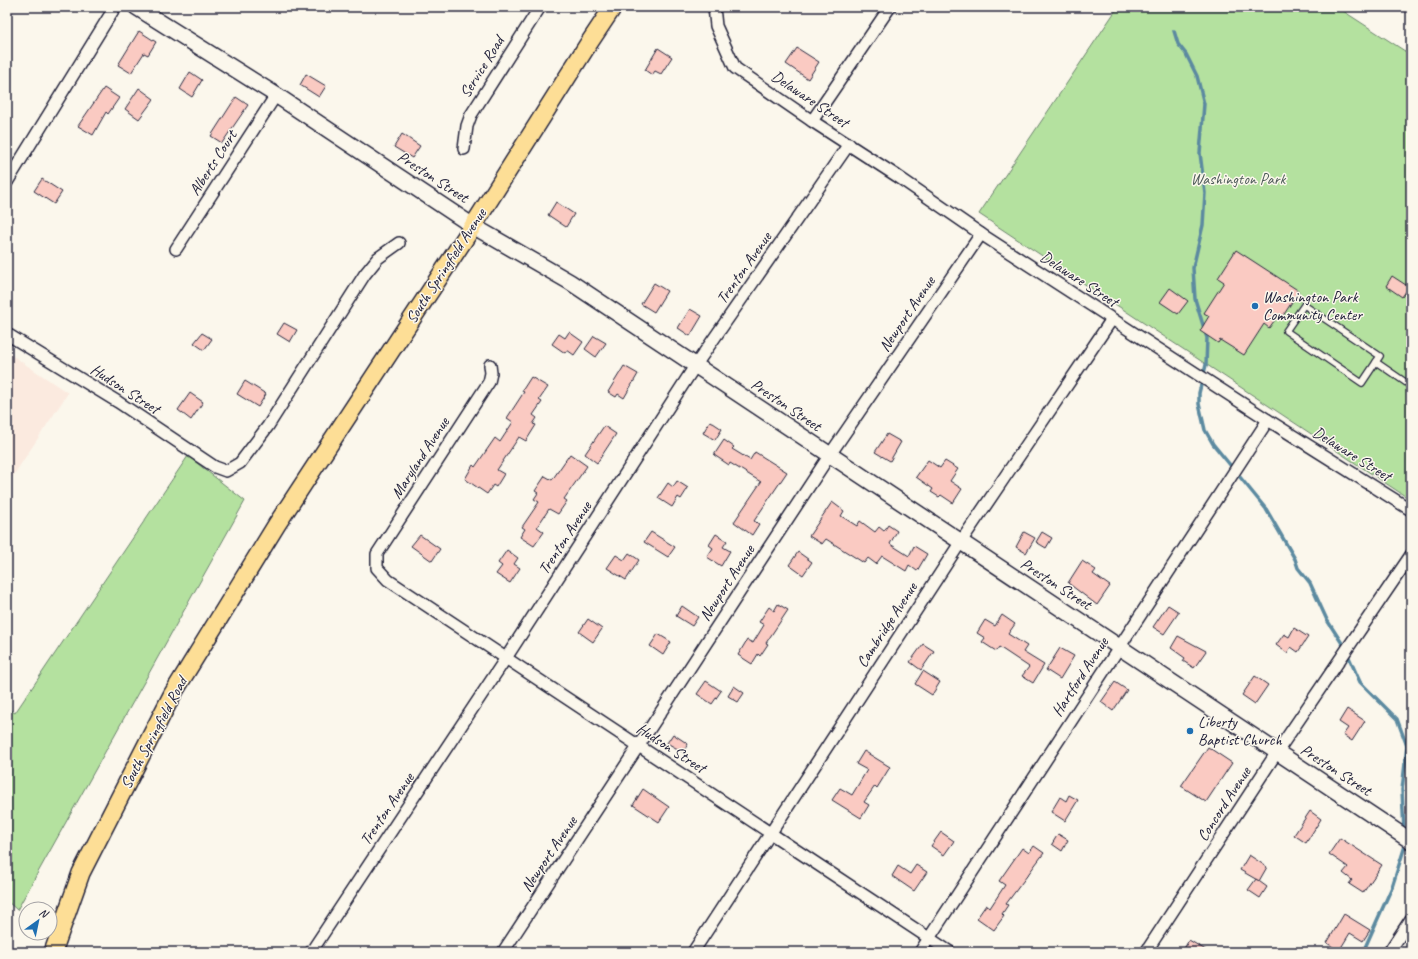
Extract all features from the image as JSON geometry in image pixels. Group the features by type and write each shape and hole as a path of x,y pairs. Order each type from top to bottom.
{"main road":[{"name":"South Springfield Avenue","path":"276,524 473,226 613,7"},
{"name":"South Springfield Road","path":"53,952 81,873 172,695 276,524"}],"street":[{"path":"7,182 115,7"},
{"name":"Preston Street","path":"136,7 276,95 473,226 570,282 829,456 1411,840"},
{"name":"Service Road","path":"464,149 467,126 471,115 540,7"},
{"name":"Delaware Street","path":"714,7 716,26 735,68 981,234 1268,420 1411,510"},
{"path":"812,121 890,7"},
{"name":"Alberts Court","path":"176,249 276,95"},
{"name":"Trenton Avenue","path":"311,952 506,658 696,366 849,144"},
{"name":"Newport Avenue","path":"503,952 829,456 981,234"},
{"name":"Hudson Street","path":"7,334 118,402 215,467 226,471 240,463 268,426 365,274 378,258 399,243"},
{"name":"Cambridge Avenue","path":"693,952 960,542 1112,319"},
{"name":"Maryland Avenue","path":"377,568 378,554 489,382 491,373 490,365"},
{"name":"Hartford Avenue","path":"920,952 1268,420"},
{"name":"Concord Avenue","path":"1146,952 1277,752 1411,555"},
{"name":"Hudson Street","path":"377,568 388,580 950,952"},
{"path":"1389,952 1411,919"}],"lane":[{"path":"1304,305 1380,356 1376,362 1362,383 1286,331 1304,305"},
{"path":"1376,362 1411,386"}],"shaded area":[{"path":"7,352 68,393 7,485"}],"green space":[{"name":"Washington Park","path":"1118,7 1337,7 1411,55 1411,500 979,214"},
{"path":"188,456 245,501 22,901 18,901 17,910 7,901 7,708 15,713"}],"building":[{"path":"139,31 156,42 148,55 144,53 131,73 118,65"},
{"path":"658,48 672,57 661,74 655,71 652,75 645,70"},
{"path":"797,48 819,62 808,79 786,64"},
{"path":"190,72 202,80 192,97 180,89"},
{"path":"306,74 326,86 319,97 300,85"},
{"path":"104,88 119,98 108,114 106,112 93,135 78,126"},
{"path":"139,88 154,99 139,119 125,109"},
{"path":"236,97 248,105 222,143 211,136"},
{"path":"402,134 420,146 412,158 394,147"},
{"path":"42,179 62,192 54,204 34,191"},
{"path":"556,202 574,214 566,227 548,215"},
{"path":"1236,250 1299,291 1281,319 1277,317 1269,328 1264,324 1244,355 1220,340 1218,343 1200,331 1209,316 1204,313 1224,282 1218,278"},
{"path":"1392,276 1409,287 1402,297 1386,286"},
{"path":"654,283 667,291 654,312 641,304"},
{"path":"1170,288 1188,301 1178,314 1160,302"},
{"path":"690,309 702,316 690,336 678,328"},
{"path":"284,323 297,330 290,342 277,334"},
{"path":"569,332 583,342 574,355 567,350 565,353 552,344 559,334 565,338"},
{"path":"202,333 212,339 204,350 194,343"},
{"path":"594,336 606,343 596,357 585,349"},
{"path":"624,366 638,374 624,398 618,394 616,397 608,392"},
{"path":"531,377 548,387 539,400 542,402 533,415 537,418 533,424 536,425 526,441 519,437 497,470 504,474 496,487 493,485 487,494 465,479 473,465 475,467 495,438 500,442 513,422 507,418 524,392 522,391"},
{"path":"245,381 266,394 258,407 237,394"},
{"path":"190,393 203,402 191,420 178,410"},
{"path":"710,421 722,429 715,440 703,433"},
{"path":"604,426 616,434 597,463 585,454"},
{"path":"887,434 901,442 890,461 875,452"},
{"path":"724,440 734,447 732,449 750,460 755,452 787,472 754,521 759,524 752,535 734,522 761,482 714,455"},
{"path":"570,454 587,466 564,499 567,501 558,514 549,509 537,527 544,532 534,546 520,537 525,529 522,527 539,502 534,499 538,493 535,491 545,476 552,480"},
{"path":"928,460 940,468 945,461 958,469 950,481 962,489 953,503 941,495 939,497 931,492 933,489 916,477"},
{"path":"677,481 688,488 681,499 678,497 672,507 658,498 668,483 673,487"},
{"path":"832,502 844,511 841,516 857,526 860,521 875,532 879,527 884,531 888,525 897,531 890,544 909,556 914,546 927,554 917,571 909,565 906,571 882,556 876,564 868,558 864,563 826,539 822,544 809,536"},
{"path":"651,532 675,547 668,557 644,542"},
{"path":"1024,532 1035,538 1026,553 1016,547"},
{"path":"1042,532 1052,538 1046,548 1036,542"},
{"path":"716,534 727,541 723,547 730,551 721,566 707,557 713,548 709,545"},
{"path":"420,535 440,549 432,561 411,546"},
{"path":"507,550 518,558 514,564 520,568 510,583 496,574 502,566 498,563"},
{"path":"798,552 812,562 803,575 789,565"},
{"path":"629,553 639,560 626,580 607,568 616,555 624,560"},
{"path":"1082,561 1096,570 1093,574 1110,586 1097,605 1068,583"},
{"path":"778,604 788,610 766,643 768,644 760,656 758,654 752,664 738,655 747,640 753,643 764,625 759,622 769,607 774,611"},
{"path":"1168,605 1179,612 1164,634 1153,627"},
{"path":"682,606 698,617 692,626 676,616"},
{"path":"1002,615 1015,624 1008,634 1027,646 1023,652 1044,665 1033,683 1022,676 1029,667 999,647 996,651 982,642 985,638 977,633 985,620 995,626"},
{"path":"588,619 602,629 593,642 579,632"},
{"path":"1294,628 1308,637 1298,652 1291,647 1287,653 1276,645 1284,634 1289,637"},
{"path":"658,634 671,642 663,655 650,646"},
{"path":"1178,636 1206,651 1194,668 1183,661 1185,658 1171,648"},
{"path":"923,644 934,651 921,670 910,662"},
{"path":"1060,648 1074,656 1060,679 1046,670"},
{"path":"923,671 940,682 932,695 915,684"},
{"path":"1255,676 1268,685 1255,704 1242,695"},
{"path":"706,681 721,691 712,704 697,694"},
{"path":"1115,682 1127,690 1113,711 1101,702"},
{"path":"734,686 744,693 738,702 728,696"},
{"path":"1347,709 1365,721 1352,741 1343,735 1348,728 1339,722"},
{"path":"673,734 688,744 683,752 667,743"},
{"path":"1208,747 1232,763 1206,802 1181,786"},
{"path":"864,751 890,767 877,788 875,786 864,802 869,805 861,818 832,800 840,788 852,795 867,770 856,764"},
{"path":"643,789 669,807 659,822 633,805"},
{"path":"1069,795 1078,800 1065,821 1051,812 1060,797 1066,801"},
{"path":"1310,811 1321,819 1306,843 1294,835"},
{"path":"941,832 954,841 944,855 931,846"},
{"path":"1058,834 1068,840 1062,851 1052,844"},
{"path":"1340,838 1382,865 1363,893 1349,884 1352,880 1343,873 1348,867 1329,854"},
{"path":"1034,846 1044,853 1006,904 1008,905 1002,914 1004,916 994,930 977,918 986,905 990,908 1005,885 999,881 1022,848 1029,853"},
{"path":"1249,855 1267,867 1259,881 1240,870"},
{"path":"916,865 927,872 914,891 892,876 898,866 910,874"},
{"path":"1256,879 1267,887 1260,898 1248,890"},
{"path":"1344,914 1370,930 1363,941 1350,933 1339,951 1327,943"},
{"path":"1189,940 1209,952 1182,952"}],"waterway":[{"path":"1174,31 1178,44 1186,54 1197,76 1204,104 1200,153 1205,193 1203,225 1193,268 1195,299 1207,338 1206,365 1199,393 1199,404 1205,430 1213,444 1266,509 1295,559 1298,568 1310,583 1327,620 1345,648"},
{"path":"1347,653 1360,682 1397,719 1407,746 1402,790 1404,831"},
{"path":"1363,952 1392,887 1405,846 1404,841"}],"place":[{"name":"Washington Park Community Center","path":"1255,306"},
{"name":"Liberty Baptist Church","path":"1190,731"}]}
